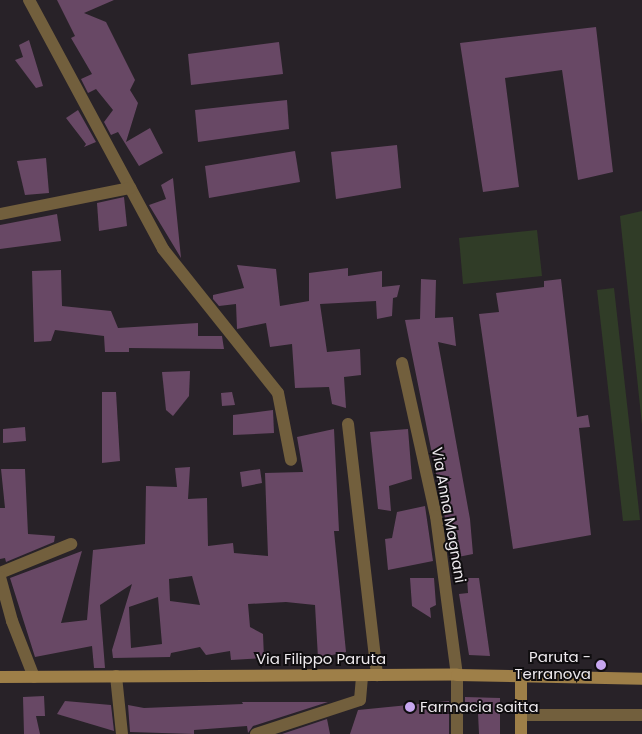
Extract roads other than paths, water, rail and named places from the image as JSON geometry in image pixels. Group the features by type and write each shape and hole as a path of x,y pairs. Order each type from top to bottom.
{"street":[{"path":"30,0 163,249 278,393 290,460"},
{"path":"0,214 130,188"},
{"name":"Via Anna Magnani","path":"402,362 436,516 457,675 457,734"},
{"path":"348,424 377,675"},
{"path":"34,677 12,621 0,575 71,544"},
{"path":"256,734 360,700 362,675"},
{"name":"Via Filippo Paruta","path":"0,677 457,675 642,679"},
{"path":"116,676 122,734"},
{"path":"521,677 521,734"},
{"path":"521,715 642,715"}],"place":[{"name":"Paruta - Terranova","path":"601,665"},
{"name":"Farmacia saitta","path":"410,707"}]}
